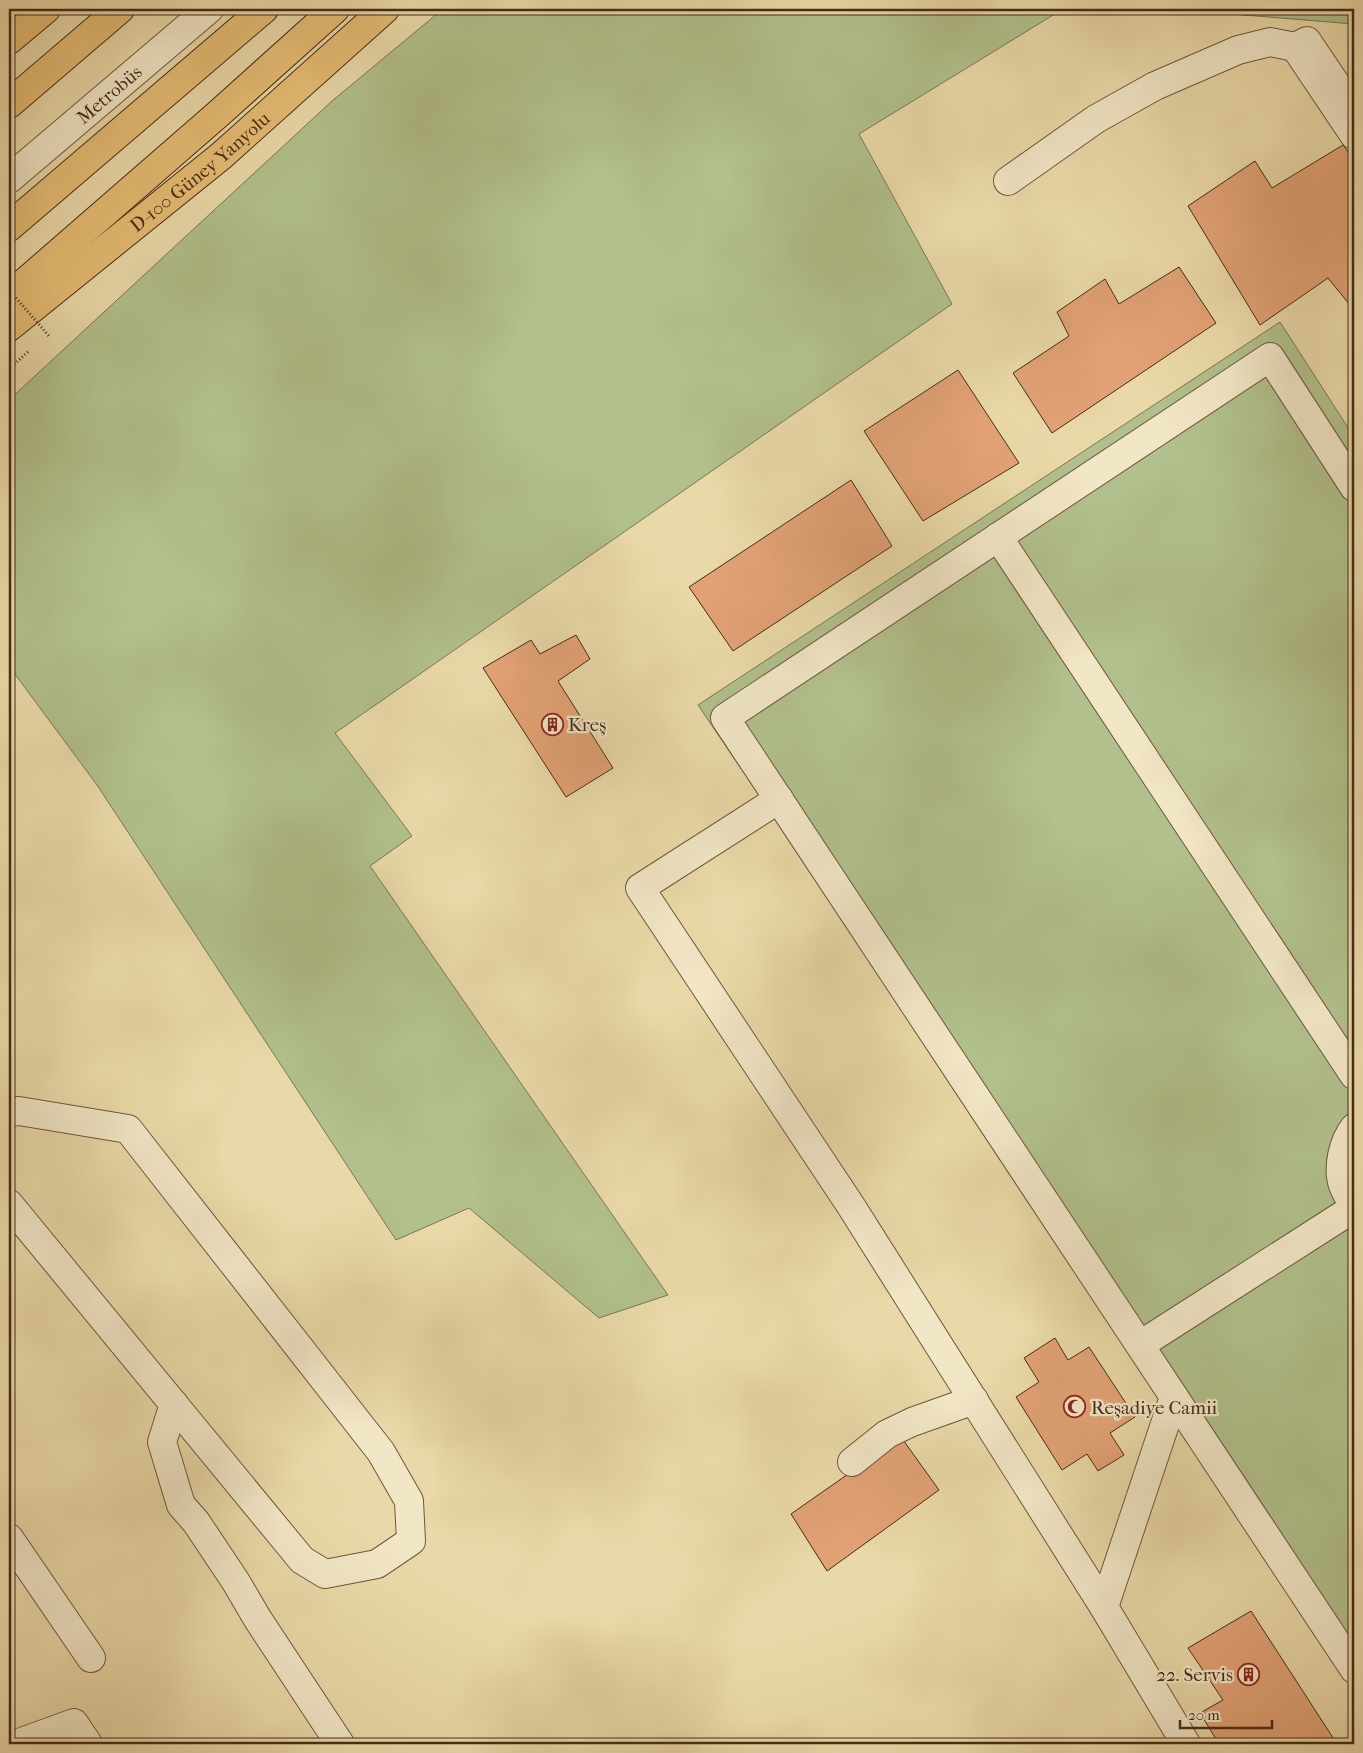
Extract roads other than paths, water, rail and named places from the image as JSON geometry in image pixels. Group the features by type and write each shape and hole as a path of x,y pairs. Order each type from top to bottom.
{"main road":[{"path":"9,40 46,9"},
{"path":"9,104 120,9"},
{"path":"9,227 264,9"},
{"path":"9,296 217,115 335,9"},
{"name":"D-100 Güney Yanyolu","path":"9,327 221,156 385,9"}],"street":[{"name":"Metrobüs","path":"9,179 208,9"},
{"path":"1008,181 1096,118 1155,86 1238,50 1270,42 1295,47 1308,41 1354,111"},
{"path":"1295,47 1354,135"},
{"path":"1354,487 1270,357 725,718 1354,1669"},
{"path":"998,537 1354,1075"},
{"path":"779,799 640,888 851,1206 1104,1607 1186,1744"},
{"path":"9,1112 18,1111 128,1129 381,1452 409,1501 411,1541 377,1564 325,1574 302,1560 9,1204"},
{"path":"1140,1345 1354,1207 1342,1184 1340,1162 1349,1134 1354,1128"},
{"path":"1104,1607 1174,1396"},
{"path":"852,1462 887,1434 912,1422 974,1400"},
{"path":"174,1404 162,1442 181,1505 196,1522 231,1575 256,1618 340,1744"},
{"path":"9,1538 91,1658"},
{"path":"16,1744 74,1723 88,1744"}],"place":[{"name":"Kreş","path":"552,724"},
{"name":"Reşadiye Camii","path":"1075,1407"},
{"name":"22. Servis","path":"1249,1674"}]}
